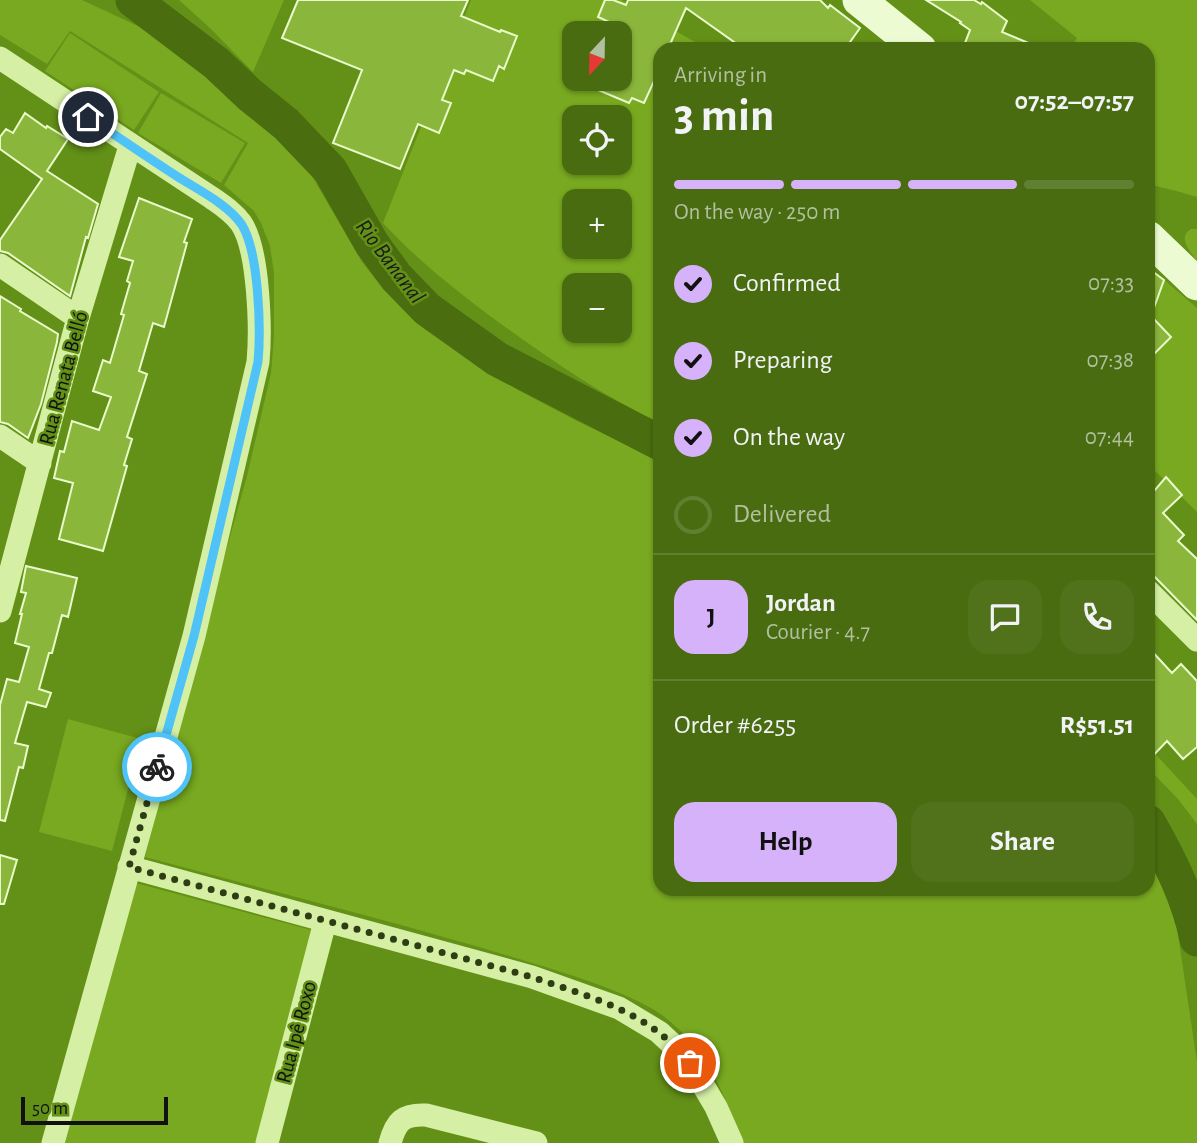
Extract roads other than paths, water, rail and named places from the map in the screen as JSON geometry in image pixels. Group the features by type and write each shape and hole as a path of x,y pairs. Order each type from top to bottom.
{"main road":[{"path":"859,0 911,42"},
{"path":"1155,243 1197,284"}],"street":[{"path":"0,58 226,209 241,223 251,246 255,270 259,346 258,362 194,636 53,1143"},
{"name":"Rua Renata Belló","path":"0,611 78,318 130,146"},
{"path":"0,265 78,318"},
{"path":"0,436 40,463"},
{"path":"1155,598 1197,640"},
{"path":"129,867 532,977 629,1014 659,1032 690,1063 716,1107 732,1143"},
{"name":"Rua Ipê Roxo","path":"267,1143 325,922"},
{"path":"390,1143 399,1122 408,1116 419,1114 536,1143"}],"waterway":[{"name":"Rio Bananal","path":"133,0 216,63 286,124 330,170 372,244 396,277 427,309 497,359 653,439"},
{"name":"Rio Bananal","path":"1155,835 1177,879 1197,939"}]}
